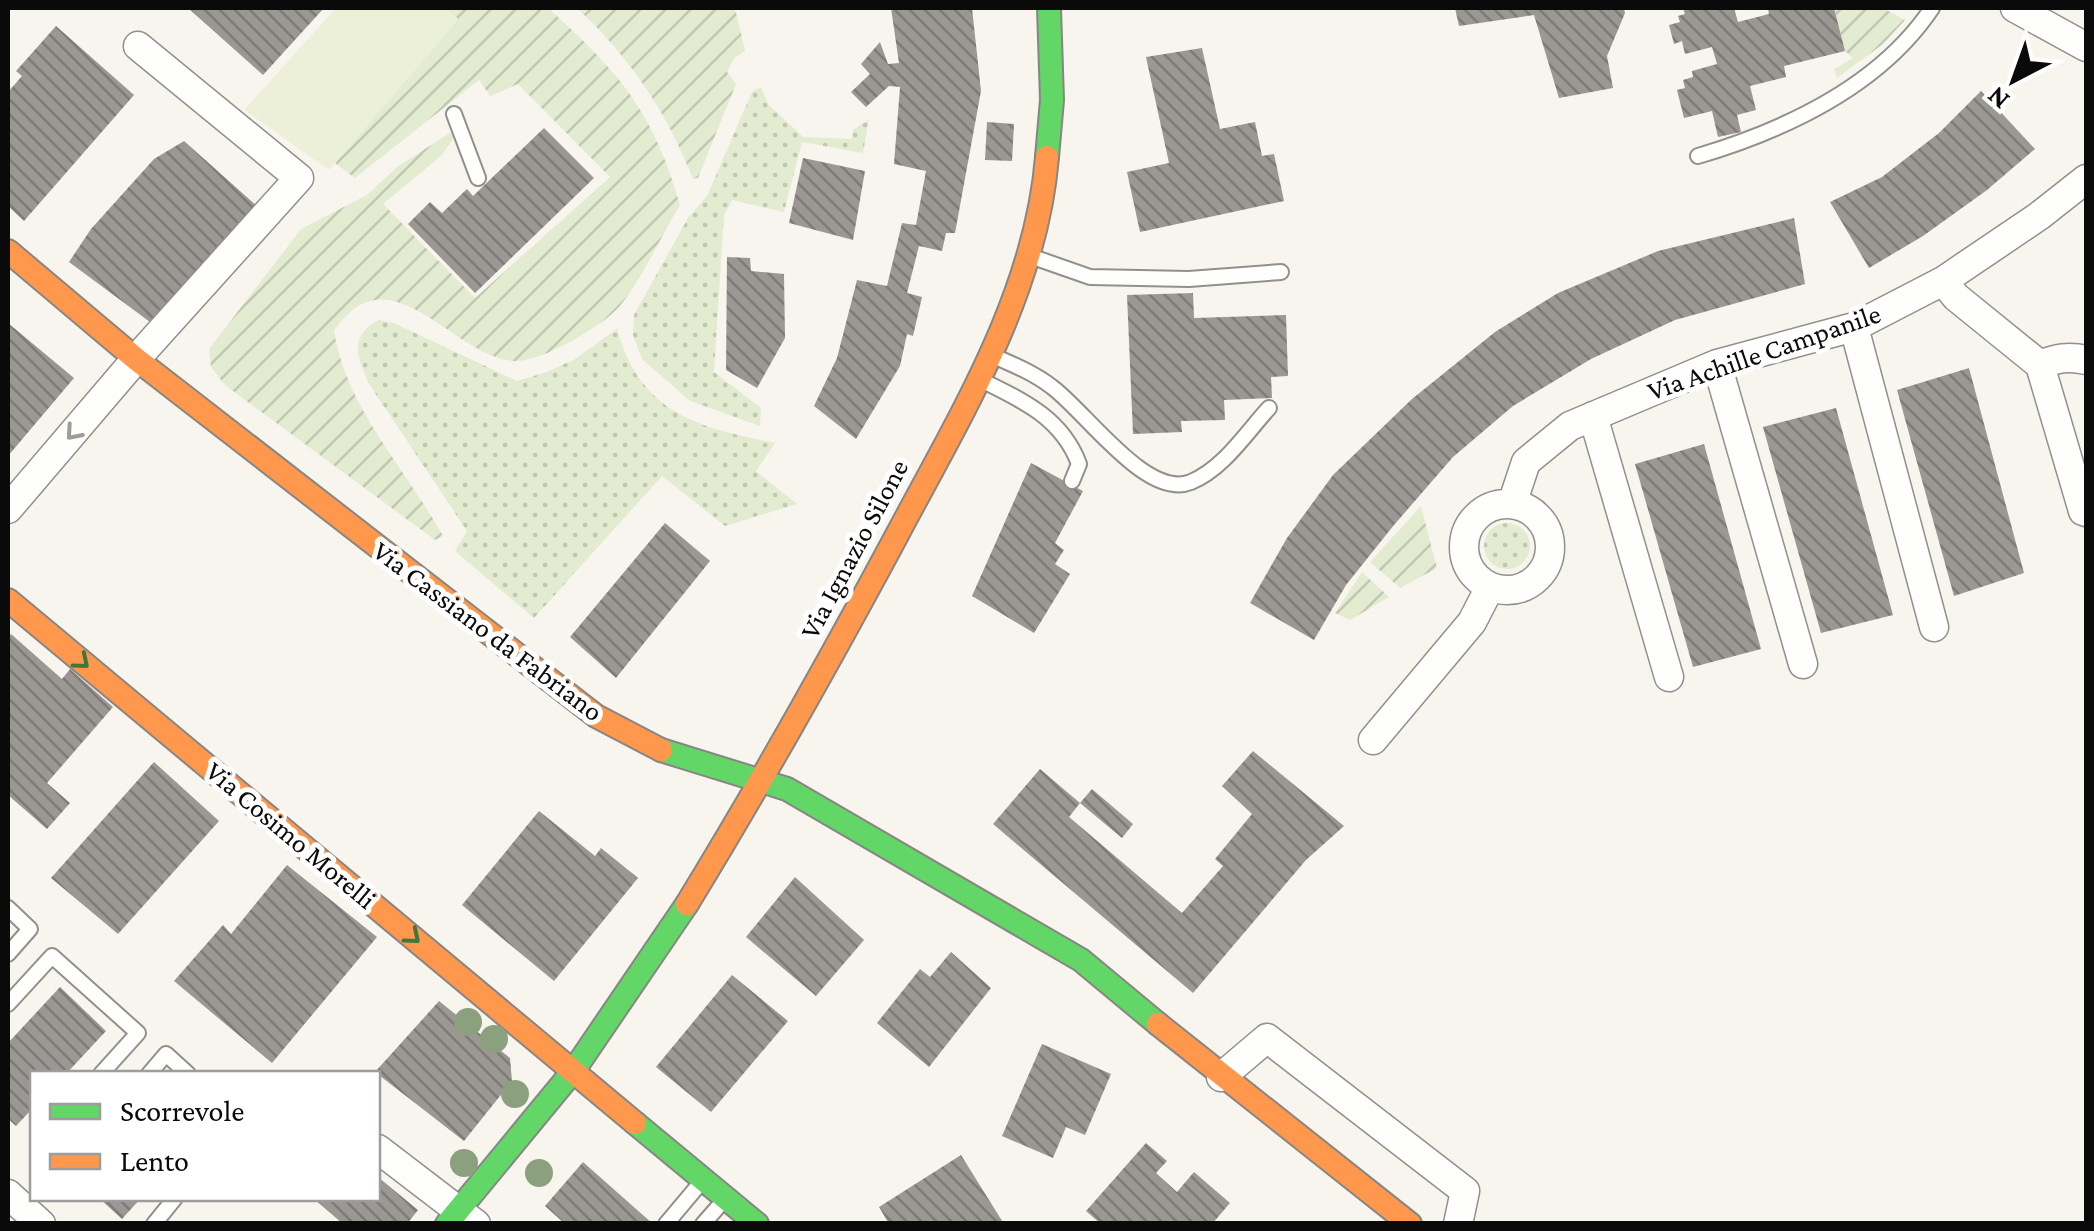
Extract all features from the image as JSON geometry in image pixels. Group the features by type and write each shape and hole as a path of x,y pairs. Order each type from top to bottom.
{"street":[{"name":"Via Ignazio Silone","path":"461,1219 574,1070 678,920 761,780 980,380 1029,256 1046,171 1052,100 1050,8"},
{"path":"2015,8 2086,47"},
{"path":"8,509 299,178 138,46"},
{"name":"Via Achille Campanile","path":"1512,504 1526,462 1570,426 1716,364 1854,326 1943,280 2039,216 2086,179"},
{"name":"Via Cassiano da Fabriano","path":"8,251 136,359 596,716 671,756 787,789 1081,960 1221,1077 1410,1224"},
{"path":"1943,280 1956,297 2040,365 2086,512"},
{"path":"1854,326 1934,627"},
{"path":"2040,365 2055,358 2086,360"},
{"path":"1716,364 1802,664"},
{"path":"1593,416 1668,677"},
{"path":"1512,504 1528,510 1548,534 1546,566 1536,579 1522,587 1490,587 1468,566 1465,536 1482,511 1512,504"},
{"path":"1372,740 1472,622 1490,587"},
{"name":"Via Cosimo Morelli","path":"8,600 756,1224"},
{"path":"1221,1077 1267,1038 1465,1191 1458,1224"},
{"path":"380,1151 461,1219"}],"lane":[{"path":"1698,156 1754,139 1890,60 1932,8"},
{"path":"454,114 478,178"},
{"path":"1029,256 1090,277 1189,279 1281,272"},
{"path":"990,355 1050,385 1137,469 1164,484 1187,484 1210,473 1269,408"},
{"path":"980,380 1028,403 1058,427 1072,444 1079,464 1072,482"},
{"path":"8,908 30,928 8,954"},
{"path":"8,1004 52,956 138,1033 105,1071"},
{"path":"151,1071 166,1054 185,1071"},
{"path":"666,1224 704,1180"},
{"path":"704,1224 726,1198"},
{"path":"154,1224 173,1201"}],"green space":[{"path":"336,8 445,8 458,19 329,170 244,110"},
{"path":"445,8 548,8 614,73 630,95 658,144 680,205 616,310 583,335 538,356 514,361 491,355 422,313 399,303 377,300 355,308 334,331 351,386 364,412 443,536 435,540 225,385 211,367 209,349 301,229 367,195 397,167 450,133 455,136 442,155 383,204 475,298 610,177 518,84 490,96 479,80 355,178 335,163 458,19"},
{"path":"577,8 735,8 745,51 734,58 727,72 736,84 698,178 693,179 645,86"},
{"path":"1834,8 1883,8 1905,20 1883,44 1837,78 1834,69 1853,58 1845,51"},
{"path":"761,87 768,104 803,137 852,139 853,130 869,119 863,153 802,142 784,212 732,200 724,215 714,372 761,408 760,426 690,401 642,359 633,335 634,315 688,218 707,196 752,92"},
{"path":"379,320 394,323 517,381 575,359 617,329 627,358 641,380 676,412 721,430 775,443 756,471 797,504 725,526 662,476 534,618 455,551 467,531 369,384 361,365 359,340"},
{"path":"1421,506 1437,568 1400,588 1370,562"},
{"path":"1507,523 1523,530 1530,546 1523,562 1507,569 1491,562 1484,546 1491,530"},
{"path":"1362,572 1389,597 1350,620 1335,613"}],"building":[{"path":"188,8 324,8 263,75"},
{"path":"891,8 972,8 981,91 955,233 946,233 942,251 919,246 907,293 922,297 913,336 907,334 900,366 856,439 814,406 837,358 857,280 887,286 902,223 916,225 926,171 894,164 900,87 889,86 866,107 851,92 870,74 861,64 880,42 888,64 899,63"},
{"path":"1455,8 1624,8 1607,56 1613,88 1559,98 1534,15 1459,26"},
{"path":"1683,8 1734,8 1738,22 1769,14 1771,8 1834,8 1845,51 1784,66 1786,77 1750,86 1756,110 1737,115 1741,132 1718,137 1712,111 1684,118 1677,90 1685,88 1683,80 1693,77 1692,71 1717,64 1712,47 1685,54 1682,41 1674,44 1669,25 1680,22 1678,16 1685,14"},
{"path":"56,26 134,95 24,221 8,206 8,92 22,76 16,71"},
{"path":"1202,48 1220,129 1255,122 1262,156 1274,154 1284,201 1140,232 1127,172 1169,163 1146,57"},
{"path":"1981,91 2035,149 1923,236 1869,268 1830,202 1882,177 1939,133"},
{"path":"987,122 1014,124 1012,161 985,160"},
{"path":"544,128 594,178 475,293 408,224 430,202 442,213 467,189 473,196"},
{"path":"184,141 258,207 154,325 69,262 91,229 154,159"},
{"path":"803,158 865,171 853,240 789,223"},
{"path":"1794,218 1805,284 1675,320 1591,359 1513,406 1453,457 1394,525 1346,585 1314,640 1250,603 1287,538 1333,475 1412,399 1495,332 1558,293 1658,251"},
{"path":"727,257 750,258 751,271 784,274 785,338 757,388 726,370"},
{"path":"1193,293 1194,318 1286,315 1288,376 1271,377 1272,398 1224,400 1225,420 1181,421 1182,432 1133,434 1127,295"},
{"path":"8,323 74,378 8,456"},
{"path":"1969,368 2024,573 1954,596 1897,390"},
{"path":"1836,408 1893,615 1821,633 1763,427"},
{"path":"1704,444 1761,649 1693,667 1635,464"},
{"path":"1031,463 1083,491 1055,543 1064,550 1055,564 1070,574 1034,633 972,596"},
{"path":"665,523 710,561 616,678 570,637"},
{"path":"11,634 62,679 70,669 113,707 47,783 70,803 47,829 8,795"},
{"path":"1253,751 1344,826 1306,860 1193,993 993,824 1040,769 1080,803 1069,817 1182,913 1223,866 1215,859 1252,814 1222,786"},
{"path":"154,762 219,821 118,934 51,878"},
{"path":"1092,789 1133,824 1122,838 1080,803"},
{"path":"539,811 595,856 601,848 638,878 554,981 462,905"},
{"path":"287,865 377,937 272,1063 174,981 223,925 231,934"},
{"path":"795,877 864,940 816,996 746,937"},
{"path":"951,952 991,988 929,1067 877,1023 920,969 930,977"},
{"path":"732,975 788,1021 711,1112 656,1067"},
{"path":"60,987 106,1031 69,1071 30,1071 30,1111 16,1126 8,1119 8,1043"},
{"path":"439,1001 510,1058 512,1081 464,1141 376,1071"},
{"path":"1042,1044 1111,1074 1085,1135 1066,1127 1053,1158 1002,1136"},
{"path":"1146,1143 1167,1161 1156,1173 1177,1192 1194,1172 1230,1203 1212,1224 1101,1224 1086,1211"},
{"path":"961,1155 1004,1224 889,1224 879,1207"},
{"path":"583,1162 653,1224 565,1224 545,1206"},
{"path":"380,1179 418,1210 407,1224 343,1224 316,1201 380,1201"},
{"path":"102,1201 138,1201 122,1219"}],"traffic: fast":[{"path":"1047,157 1052,100 1049,8"},
{"path":"661,750 787,789 1081,960 1158,1024"},
{"path":"447,1224 574,1070 687,904"},
{"path":"635,1123 757,1224"}],"traffic: slow":[{"path":"687,904 821,675 992,353 1028,257 1047,157"},
{"path":"8,251 136,359 596,716 661,750"},
{"path":"8,600 635,1123"},
{"path":"1158,1024 1410,1224"}]}
